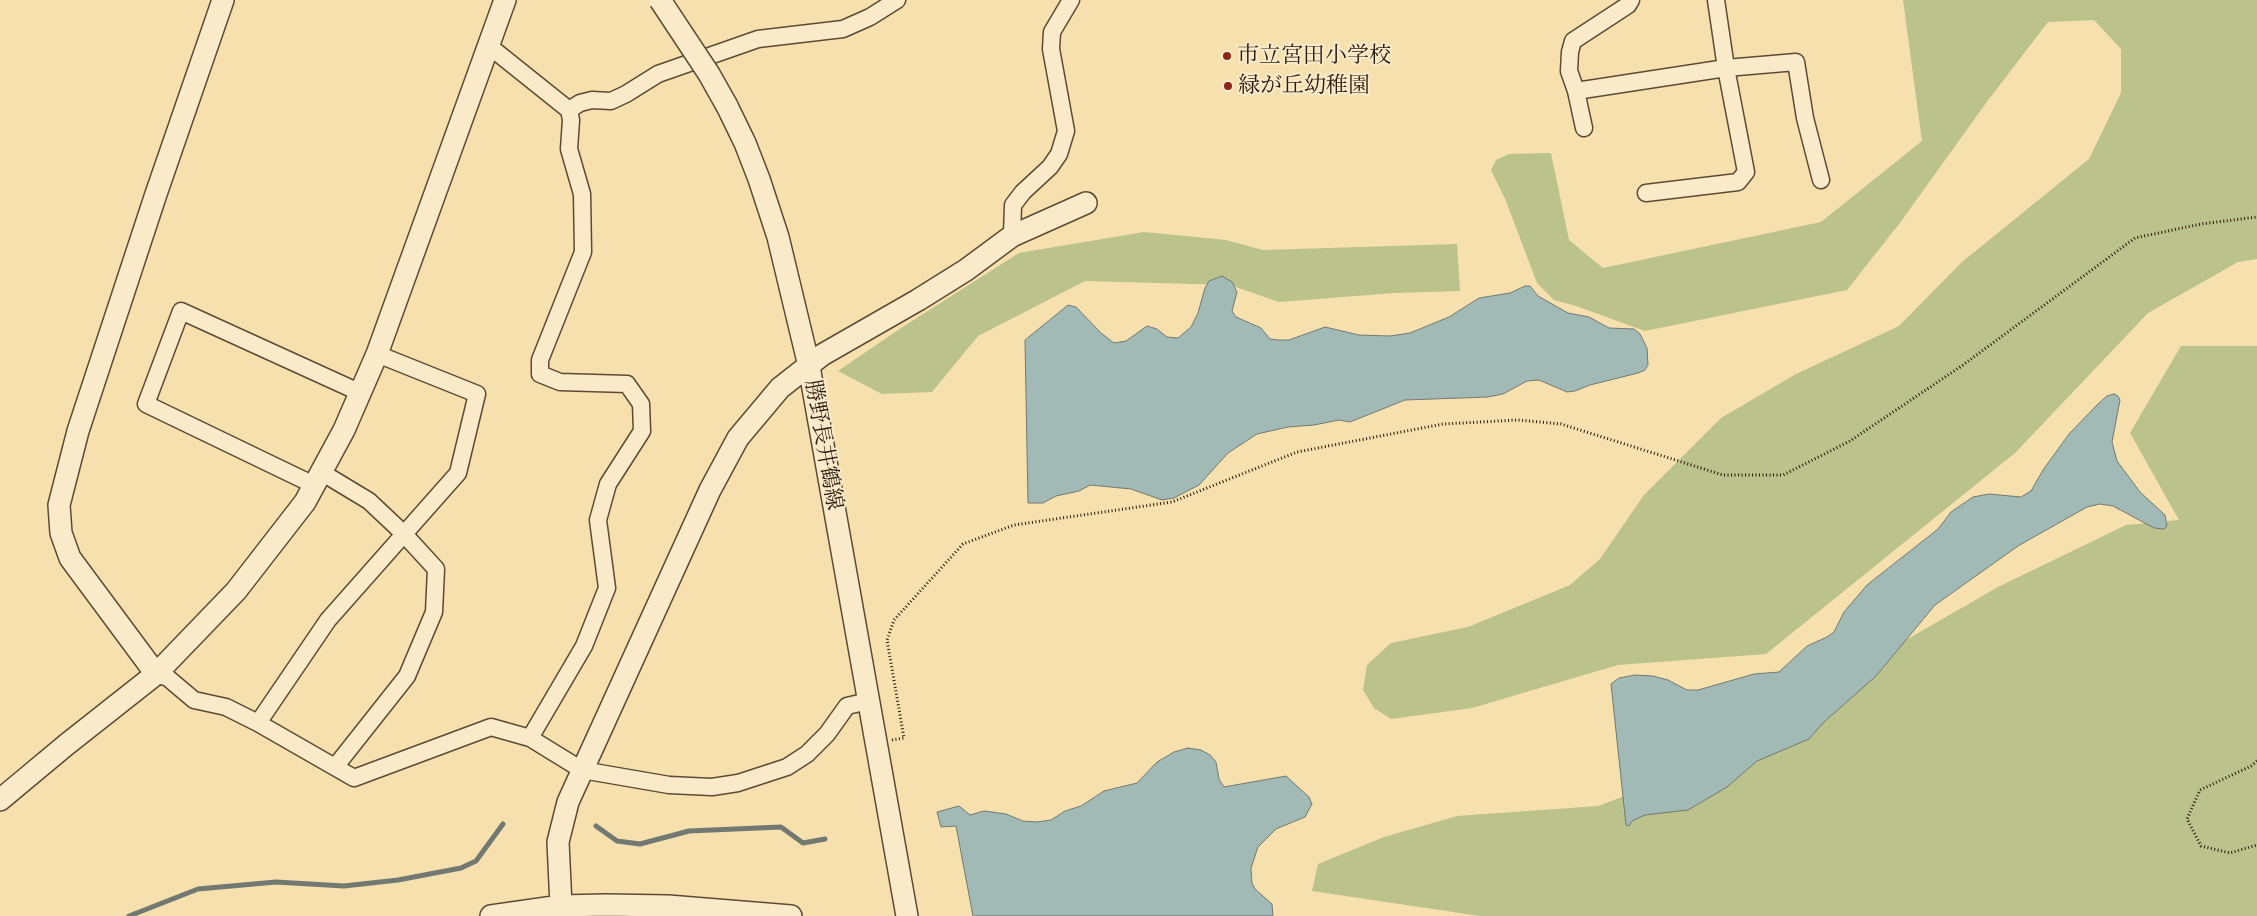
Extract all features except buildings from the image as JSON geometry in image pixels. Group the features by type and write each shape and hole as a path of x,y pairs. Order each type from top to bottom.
{"street":[{"path":"223,0 156,194 78,431 59,505 61,533 70,558 156,674 168,678 194,700 226,707 258,723 354,778 491,727 530,738 582,770 670,785 712,787 738,783 787,767 807,754 827,734 847,706 868,701"},
{"path":"0,800 156,674 236,591 305,502 344,430 377,354 505,0"},
{"name":"勝野長井鶴線","path":"660,0 710,74 727,106 748,152 775,229 809,366 908,916"},
{"path":"569,110 586,102 611,101 658,74 758,39 843,29 870,18 897,0"},
{"path":"1012,236 1013,205 1023,192 1050,167 1059,154 1066,131 1050,49 1052,32 1071,0"},
{"path":"1584,128 1576,91 1569,71 1570,52 1573,41 1628,5 1631,0"},
{"path":"1646,193 1738,182 1746,172 1726,68 1716,0"},
{"path":"489,46 569,110 571,120 569,149 582,194 583,252 540,360 540,374 560,382 627,384 641,404 642,431 608,484 598,520 607,588 584,646 530,738"},
{"path":"1576,91 1726,68 1796,62 1805,118 1821,180"},
{"path":"561,906 558,842 568,802 710,490 738,438 780,388 822,355 966,270 1012,236 1086,204"},
{"path":"336,767 407,676 434,612 436,568 369,501 146,404 181,311 361,393"},
{"path":"258,723 328,620 458,473 477,394 377,354"},
{"path":"491,916 561,906 668,906 791,916"}],"path":[{"path":"876,743 904,738 887,640 894,620 963,544 997,531 1014,525 1172,502 1297,452 1443,424 1518,420 1562,424 1723,475 1783,475 1850,441 1963,365 2135,238 2201,224 2257,217"},
{"path":"2257,760 2251,766 2200,790 2188,820 2201,846 2230,853 2257,845"}],"green space":[{"path":"1903,0 2257,0 2257,259 2238,262 2148,313 2015,453 1766,654 1618,665 1472,708 1391,719 1374,708 1363,690 1367,665 1391,643 1468,627 1570,585 1600,559 1644,495 1721,418 1796,374 1899,326 1962,262 2089,159 2121,93 2121,49 2094,20 2048,22 1986,103 1902,220 1847,290 1645,331 1554,300 1537,283 1506,201 1491,170 1496,160 1509,154 1551,153 1569,240 1603,268 1821,222 1922,141"},
{"path":"1144,232 1226,240 1263,250 1457,244 1460,291 1394,293 1279,302 1230,285 1085,281 978,336 932,392 882,394 838,371 901,328 1019,253"},
{"path":"2181,346 2257,346 2257,916 1480,916 1312,891 1318,864 1384,837 1457,816 1598,806 1747,750 1845,675 1998,587 2126,525 2179,520 2130,433"}],"water":[{"path":"1222,276 1232,282 1237,292 1232,311 1236,317 1261,328 1270,339 1278,340 1289,340 1325,327 1359,335 1390,336 1410,333 1449,317 1479,298 1510,293 1525,286 1530,286 1538,296 1568,313 1589,317 1609,328 1634,329 1640,334 1647,348 1648,365 1645,370 1638,373 1590,385 1575,391 1567,392 1539,380 1527,381 1503,394 1488,397 1405,400 1350,422 1339,420 1314,425 1288,427 1257,434 1228,453 1199,485 1174,498 1162,500 1131,489 1090,485 1079,491 1056,496 1043,503 1028,503 1025,340 1068,305 1076,307 1101,333 1114,343 1126,341 1147,326 1157,329 1167,337 1178,338 1191,327 1209,281"},
{"path":"2114,394 2120,400 2112,442 2117,461 2140,492 2165,515 2167,526 2164,529 2154,528 2113,506 2100,504 2087,507 2018,546 1935,605 1876,676 1824,722 1809,739 1757,761 1727,787 1688,810 1645,815 1632,821 1629,826 1626,825 1611,684 1619,678 1635,675 1653,676 1668,680 1687,690 1698,690 1754,674 1779,672 1807,646 1834,632 1844,612 1867,585 1938,529 1951,512 1973,497 1989,494 2021,497 2031,491 2043,470 2069,434 2107,396"},
{"path":"1188,748 1201,750 1210,755 1216,762 1219,779 1224,787 1286,776 1309,797 1312,804 1305,817 1276,829 1258,847 1251,868 1252,883 1255,889 1272,904 1273,916 973,916 956,826 941,827 937,812 959,806 970,815 984,811 1006,814 1023,821 1051,820 1065,811 1081,806 1104,791 1137,783 1157,762 1174,752"}],"waterway":[{"path":"129,916 198,889 276,882 344,886 398,880 461,868 476,861 503,824"},
{"path":"596,826 617,841 640,844 689,831 781,827 803,843 825,839"}],"place":[{"name":"市立宮田小学校","path":"1227,56"},
{"name":"緑が丘幼稚園","path":"1228,86"}]}
